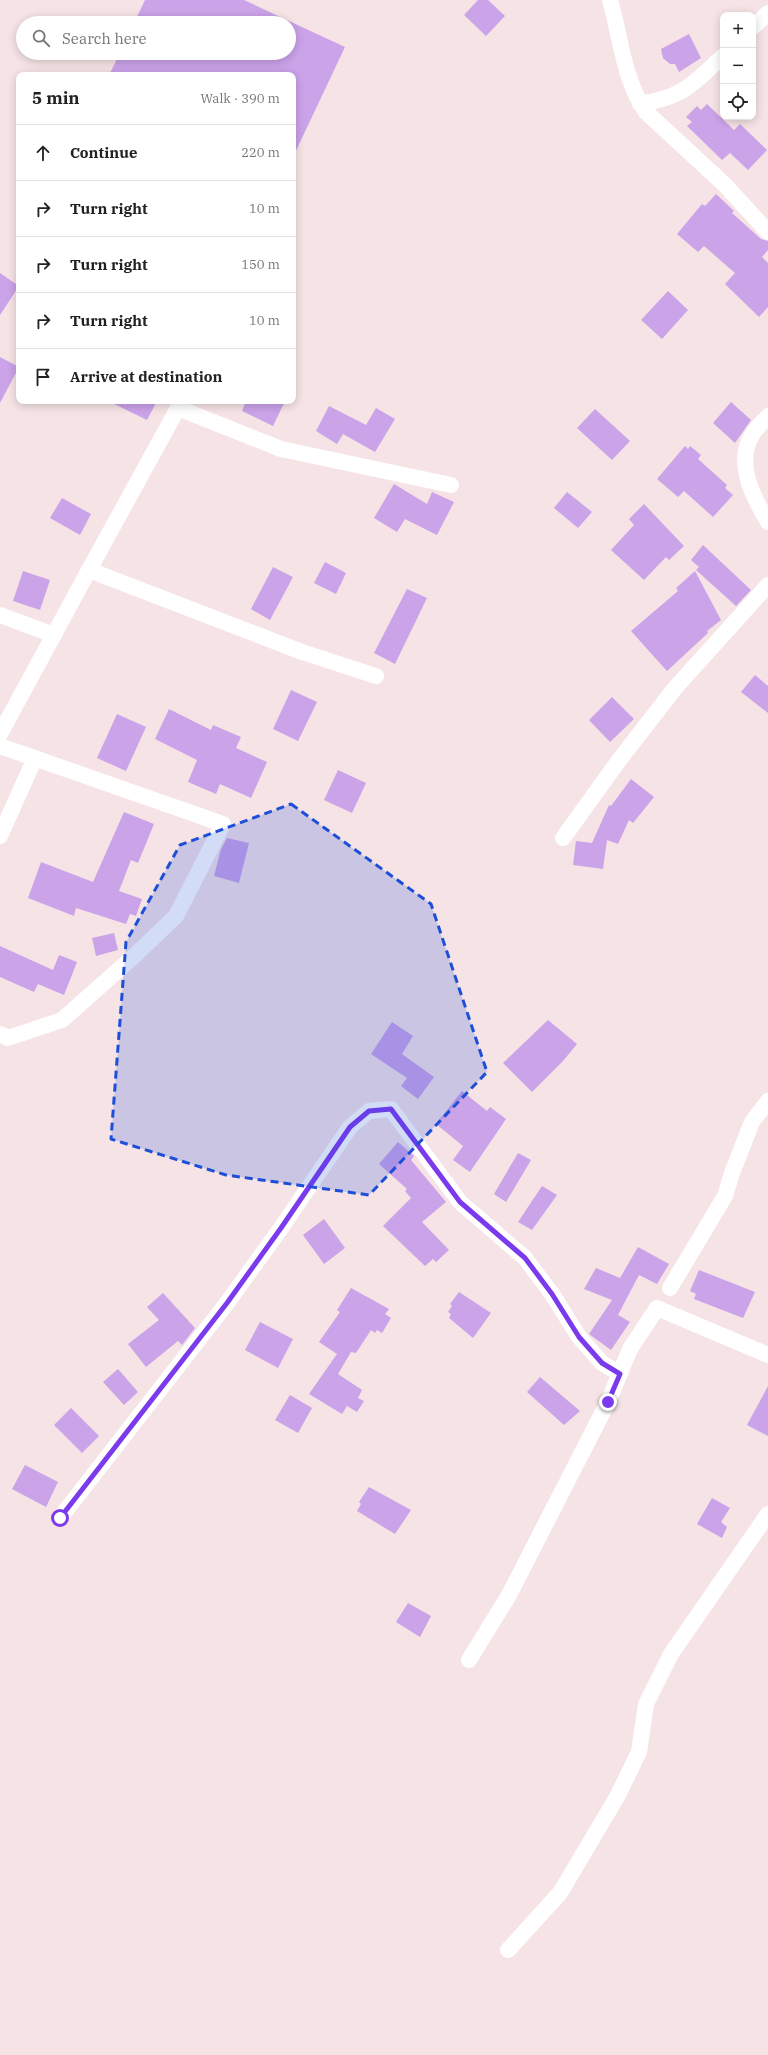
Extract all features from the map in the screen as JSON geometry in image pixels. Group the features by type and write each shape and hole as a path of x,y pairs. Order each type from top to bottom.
{"street":[{"path":"610,0 626,71 640,104 646,112 724,184 768,232"},
{"path":"756,24 768,13"},
{"path":"640,104 669,98 680,93 696,82 720,59"},
{"path":"0,734 178,408 281,449 451,485"},
{"path":"768,416 752,435 744,456 745,469 752,491 768,522"},
{"path":"89,570 302,652 376,676"},
{"path":"563,838 617,763 675,688 768,585"},
{"path":"0,615 54,635"},
{"path":"0,746 223,824 176,916 132,958 62,1020 8,1038 0,1034"},
{"path":"0,836 35,758"},
{"path":"670,1288 725,1196 732,1173 752,1122 768,1101"},
{"path":"60,1518 227,1303 281,1228 350,1127 369,1111 391,1109 460,1202 525,1258 552,1294 579,1337 602,1363 620,1374"},
{"path":"469,1660 509,1595 543,1527 569,1482 608,1402 630,1349 657,1308 768,1355"},
{"path":"508,1950 560,1893 616,1797 639,1752 646,1704 671,1654 768,1514"}],"highlighted area":[{"path":"291,804 431,904 487,1072 369,1195 226,1175 111,1139 126,942 180,845"}],"building":[{"path":"145,0 244,0 278,16 137,16"},
{"path":"478,0 488,0 505,16 486,36 464,15"},
{"path":"296,24 345,47 296,151 296,72 110,72 116,60 296,60"},
{"path":"689,34 701,58 679,72 675,64 670,64 663,58 661,49"},
{"path":"707,104 720,117 720,120 724,120 734,130 740,124 767,150 748,170 730,153 722,160 687,126 692,122 686,117 697,106 701,110"},
{"path":"716,194 734,211 732,213 761,239 768,241 768,250 762,257 768,263 768,307 759,317 725,284 735,273 704,246 698,252 677,234 702,204 705,206"},
{"path":"0,273 16,284 16,291 0,315"},
{"path":"668,291 688,310 662,339 641,320"},
{"path":"0,357 16,365 16,373 0,403"},
{"path":"731,402 751,420 735,443 713,423"},
{"path":"114,404 155,404 147,420"},
{"path":"245,404 284,404 273,426 242,411"},
{"path":"329,406 366,425 376,408 395,419 375,452 343,434 337,444 316,431"},
{"path":"595,409 630,441 612,460 577,428"},
{"path":"685,446 688,449 690,446 701,455 698,459 727,485 725,488 733,495 713,517 684,491 678,497 657,479"},
{"path":"394,484 427,504 432,492 454,502 437,535 405,519 397,532 374,518"},
{"path":"567,492 592,512 578,528 554,508"},
{"path":"62,498 91,514 80,535 50,518"},
{"path":"644,504 684,546 669,560 666,557 644,580 611,550 634,525 629,519"},
{"path":"703,545 751,590 736,606 696,570 699,567 691,560"},
{"path":"325,562 346,573 336,594 314,583"},
{"path":"273,567 293,577 270,620 251,609"},
{"path":"23,571 50,580 40,610 13,601"},
{"path":"695,571 721,620 707,631 708,633 667,671 631,631 678,591 676,588"},
{"path":"407,589 427,598 395,664 374,653"},
{"path":"755,675 768,686 768,713 741,692"},
{"path":"291,690 317,702 298,741 273,729"},
{"path":"612,697 634,719 610,742 589,720"},
{"path":"169,709 211,730 213,725 241,737 236,748 267,762 251,798 220,784 216,794 188,782 197,760 155,739"},
{"path":"117,714 146,727 126,771 97,758"},
{"path":"338,770 366,783 352,813 324,800"},
{"path":"631,779 654,797 633,823 629,820 618,844 607,840 603,869 573,865 576,841 592,843 609,805 611,806"},
{"path":"124,812 154,824 138,863 131,860 119,891 142,899 136,916 130,914 126,924 76,908 74,916 28,898 41,862 93,882"},
{"path":"227,838 249,843 239,883 214,876 221,849"},
{"path":"114,933 118,950 96,956 92,938"},
{"path":"0,946 53,970 59,955 77,962 64,995 38,984 34,992 0,977"},
{"path":"548,1020 577,1044 563,1061 532,1092 503,1063"},
{"path":"392,1022 413,1036 402,1054 434,1077 418,1099 401,1086 407,1078 371,1054"},
{"path":"462,1091 487,1111 490,1107 506,1119 470,1172 453,1160 463,1146 436,1124"},
{"path":"398,1142 414,1156 411,1160 446,1202 422,1222 449,1250 436,1262 433,1259 425,1266 383,1226 411,1198 405,1191 407,1189 379,1164"},
{"path":"518,1153 531,1160 506,1202 494,1194"},
{"path":"542,1186 557,1195 532,1230 518,1222"},
{"path":"324,1219 345,1248 324,1264 303,1235"},
{"path":"638,1247 669,1264 657,1284 639,1275 618,1315 630,1322 611,1350 589,1334 612,1300 584,1289 596,1268 620,1278"},
{"path":"699,1270 755,1292 743,1318 694,1299 696,1294 690,1291"},
{"path":"351,1288 389,1309 385,1314 391,1318 382,1333 377,1330 375,1333 371,1330 356,1353 351,1352 338,1374 362,1390 358,1398 364,1401 357,1412 347,1406 342,1414 309,1394 337,1354 319,1342 340,1312 337,1310"},
{"path":"459,1292 491,1313 473,1338 449,1318 451,1314 448,1312 452,1306 450,1304"},
{"path":"163,1293 195,1328 182,1345 178,1341 146,1367 128,1344 159,1320 147,1307"},
{"path":"260,1322 293,1339 278,1368 245,1350"},
{"path":"118,1369 138,1392 124,1405 103,1382"},
{"path":"540,1377 580,1411 564,1425 527,1392"},
{"path":"768,1386 768,1436 747,1425"},
{"path":"290,1395 312,1408 298,1433 275,1420"},
{"path":"71,1408 99,1436 82,1453 54,1425"},
{"path":"25,1465 58,1482 46,1507 12,1489"},
{"path":"369,1487 411,1510 395,1534 357,1511 361,1504 359,1502"},
{"path":"712,1498 730,1508 721,1522 727,1527 722,1538 697,1524"},
{"path":"408,1603 431,1616 420,1637 396,1622"}],"route":[{"path":"60,1518 227,1303 281,1228 350,1127 369,1111 391,1109 399,1117 460,1202 525,1258 552,1294 579,1337 602,1363 620,1374 608,1402"}]}
